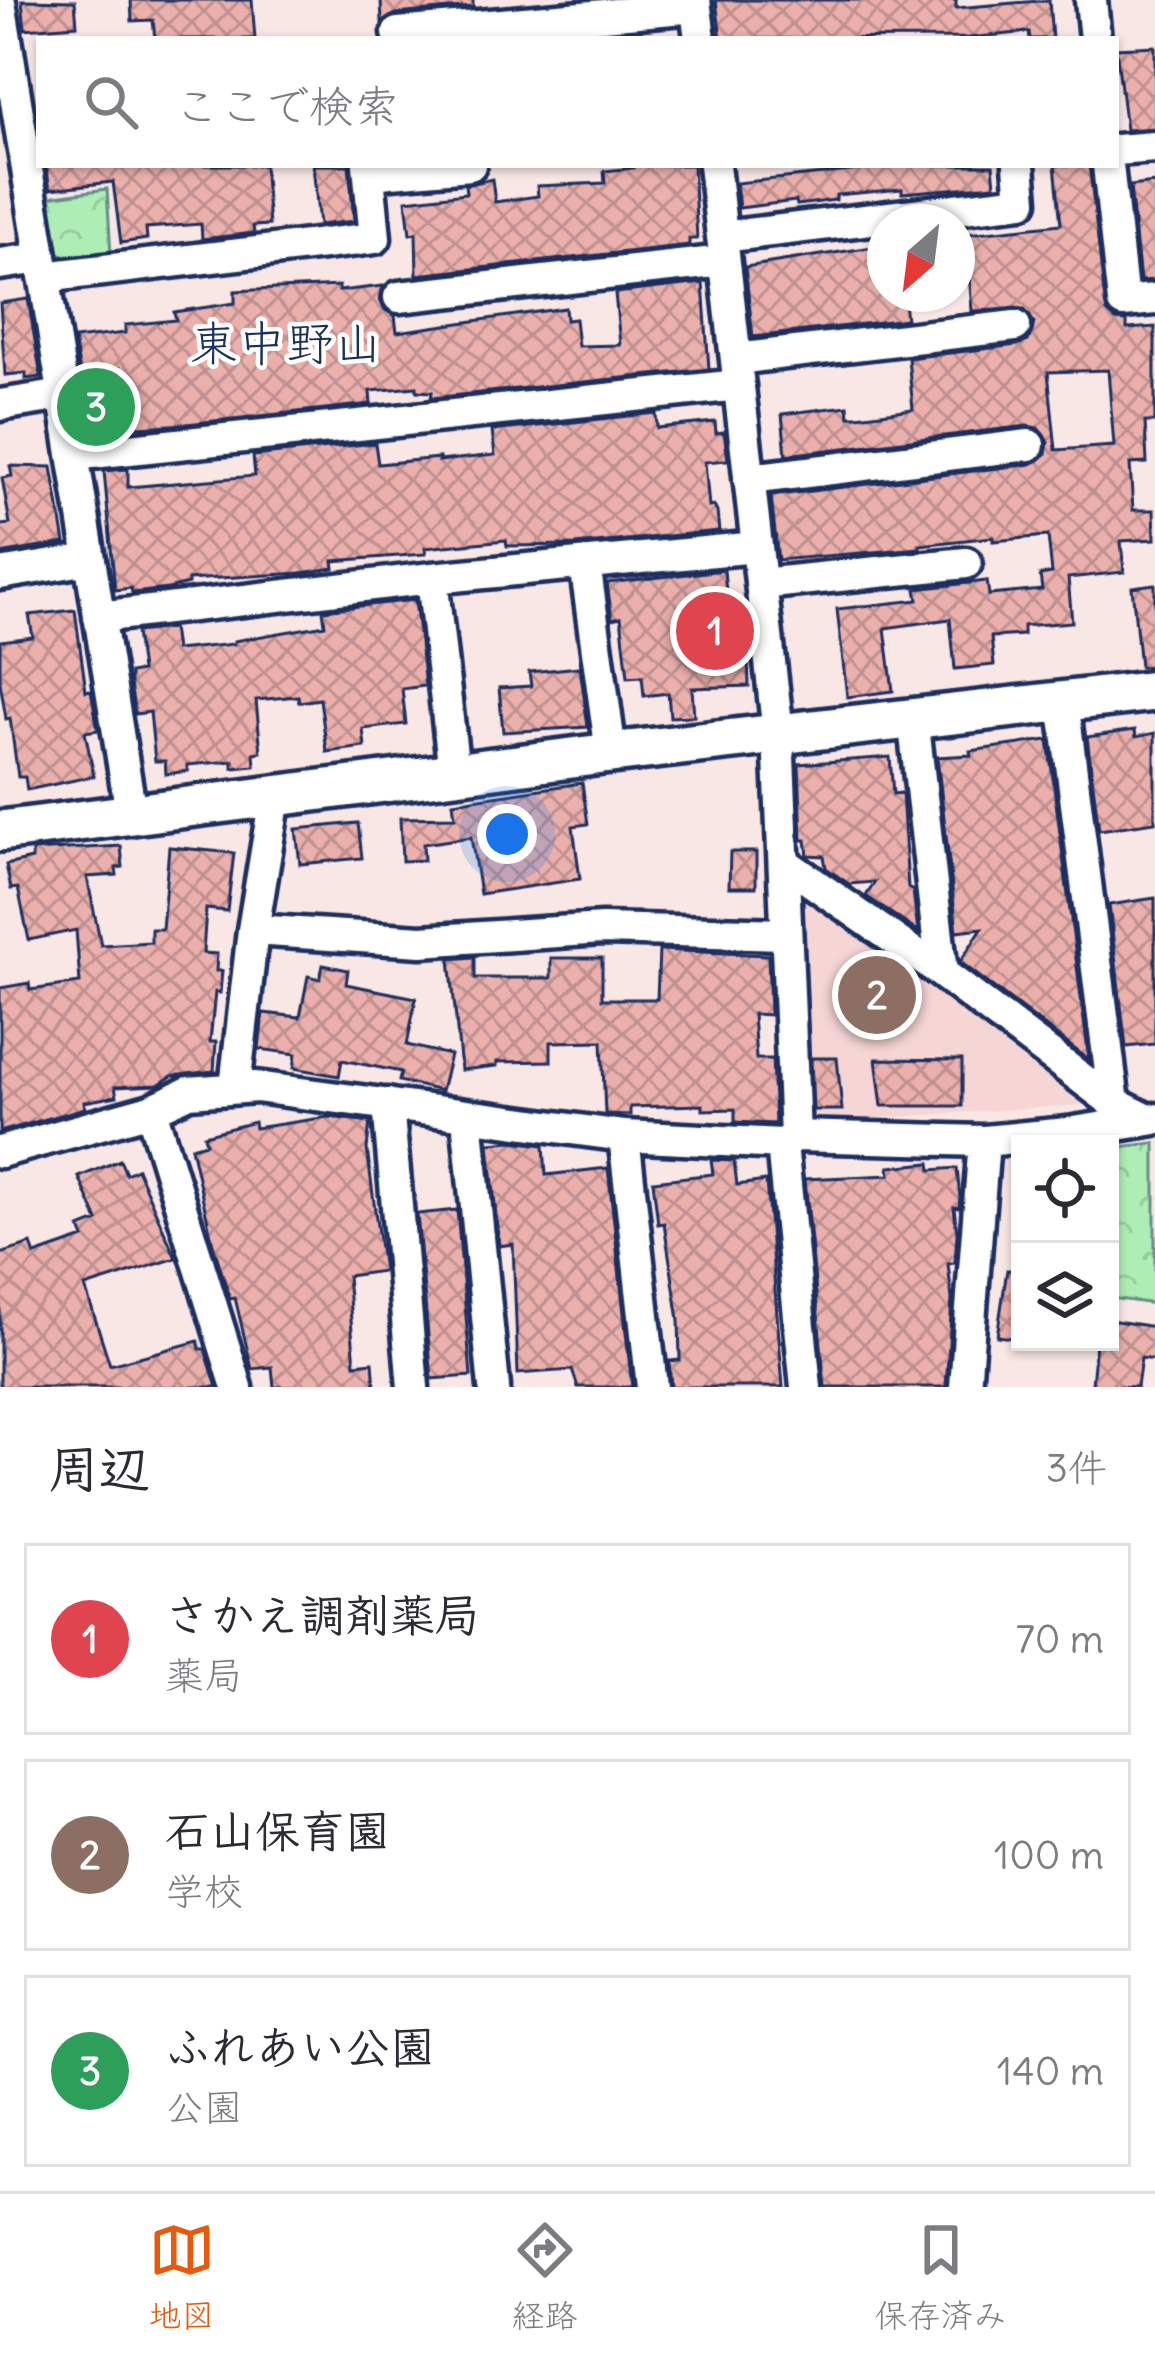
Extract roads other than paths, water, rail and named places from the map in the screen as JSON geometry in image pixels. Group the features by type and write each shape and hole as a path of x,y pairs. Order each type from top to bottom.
{"street":[{"path":"1095,36 1099,1"},
{"path":"0,2 131,813"},
{"path":"398,32 696,4 700,36"},
{"path":"1119,150 1155,147"},
{"path":"0,264 42,267 375,238 368,170 409,168"},
{"path":"714,168 778,733 789,1140 806,1387"},
{"path":"399,297 1022,201 1018,168"},
{"path":"1108,168 1123,302 1155,299"},
{"path":"73,454 737,372 1016,326"},
{"path":"0,405 63,395"},
{"path":"749,479 1029,445"},
{"path":"99,616 757,547"},
{"path":"0,574 90,559"},
{"path":"585,563 611,753"},
{"path":"761,584 966,563"},
{"path":"432,578 454,772"},
{"path":"0,831 454,772 1155,691"},
{"path":"1063,701 1114,1103"},
{"path":"913,718 942,974"},
{"path":"236,1087 274,797"},
{"path":"784,863 1114,1103 1151,1119"},
{"path":"253,930 421,941 602,928 784,934"},
{"path":"0,1152 151,1110 189,1092 236,1087 624,1136 984,1141 1151,1119"},
{"path":"388,1104 413,1387"},
{"path":"151,1110 237,1387"},
{"path":"467,1117 494,1387"},
{"path":"624,1136 652,1387"},
{"path":"964,1387 984,1141"}],"place":[{"name":"ふれあい公園","path":"96,407"},
{"name":"さかえ調剤薬局","path":"715,631"},
{"name":"石山保育園","path":"877,995"}],"district":[{"name":"東中野山","path":"286,343"}]}
